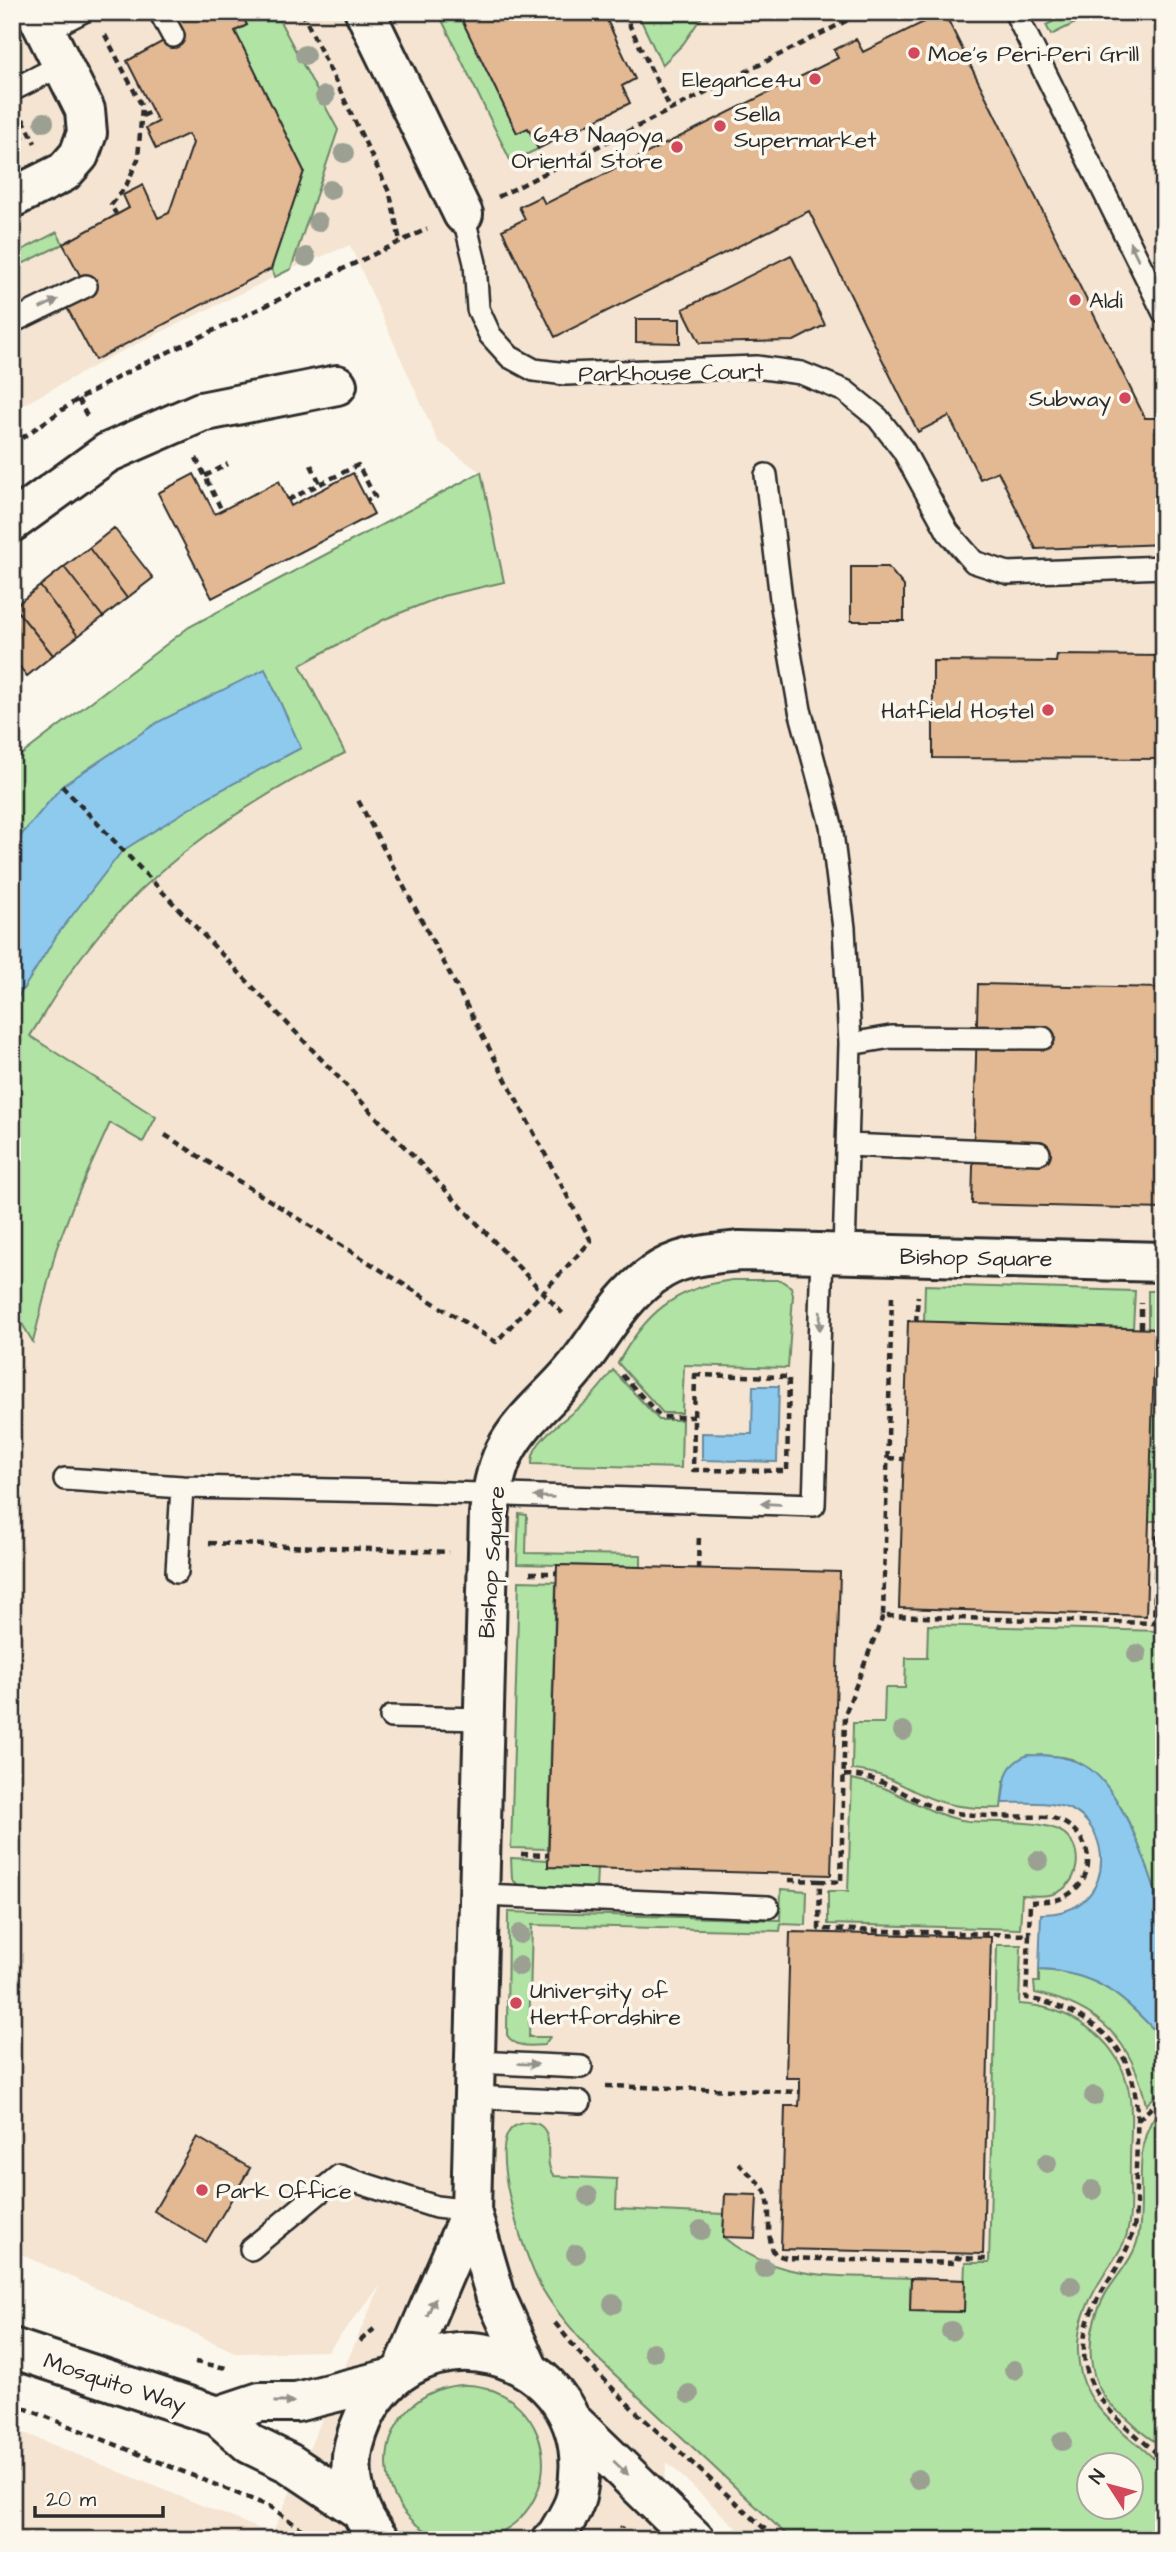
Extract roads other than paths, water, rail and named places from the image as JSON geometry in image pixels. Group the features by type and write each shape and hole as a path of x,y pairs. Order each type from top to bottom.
{"street":[{"name":"Parkhouse Court","path":"365,12 463,214"},
{"path":"12,198 64,172 79,155 88,133 85,110 40,22"},
{"path":"12,522 107,453 201,412 337,385"},
{"name":"Bishop Square","path":"529,2370 496,2297 471,2211 488,1554 492,1496 504,1453 522,1423 571,1373 621,1303 654,1273 695,1255 740,1251 1164,1262"},
{"name":"Bishop Square","path":"398,2374 471,2211"},
{"name":"Mosquito Way","path":"12,2348 218,2416 250,2444 289,2463 371,2526"},
{"path":"218,2416 260,2402 296,2402 398,2374 434,2356 466,2351 499,2356 529,2370 554,2392 572,2421 695,2540"},
{"path":"371,2526 353,2483 352,2453 359,2425 373,2399 398,2374"},
{"path":"552,2540 576,2500 581,2460 572,2421"}],"lane":[{"path":"40,22 82,12"},
{"path":"160,12 173,36"},
{"path":"1015,12 1164,313"},
{"path":"12,90 62,65"},
{"name":"Parkhouse Court","path":"463,214 475,262 478,309 490,335 510,357 534,370 566,374 755,367 800,373 845,391 878,418 903,450 948,533 974,562 1008,573 1164,567"},
{"path":"12,322 86,286"},
{"path":"65,1479 182,1487 386,1491 814,1506 833,1253 847,1145 850,1044 844,928 831,825 800,710 782,607 766,475"},
{"path":"850,1044 891,1037 976,1040 1043,1038"},
{"path":"847,1145 1039,1153"},
{"path":"177,1572 182,1487"},
{"path":"391,1717 483,1719"},
{"path":"481,1895 768,1907"},
{"path":"475,2079 581,2067"},
{"path":"475,2079 580,2102"},
{"path":"251,2249 339,2176 436,2207 471,2211"}],"water":[{"path":"265,669 301,748 208,797 122,851 57,935 12,1007 12,846 62,786 158,722"},
{"path":"753,1386 779,1386 777,1462 702,1460 702,1433 752,1434"},
{"path":"1028,1755 1068,1759 1090,1769 1103,1781 1126,1817 1153,1884 1163,1922 1164,2040 1123,2000 1095,1982 1079,1976 1039,1970 1041,1914 1073,1908 1092,1892 1101,1867 1101,1853 1092,1828 1072,1810 1046,1803 1002,1803 1007,1773 1014,1763"}],"place":[{"name":"Moe's Peri-Peri Grill","path":"914,53"},
{"name":"Elegance4u","path":"815,79"},
{"name":"Sella Supermarket","path":"720,126"},
{"name":"648 Nagoya Oriental Store","path":"677,147"},
{"name":"Aldi","path":"1075,300"},
{"name":"Subway","path":"1125,398"},
{"name":"Hatfield Hostel","path":"1048,710"},
{"name":"University of Hertfordshire","path":"516,2003"},
{"name":"Park Office","path":"202,2190"}]}
